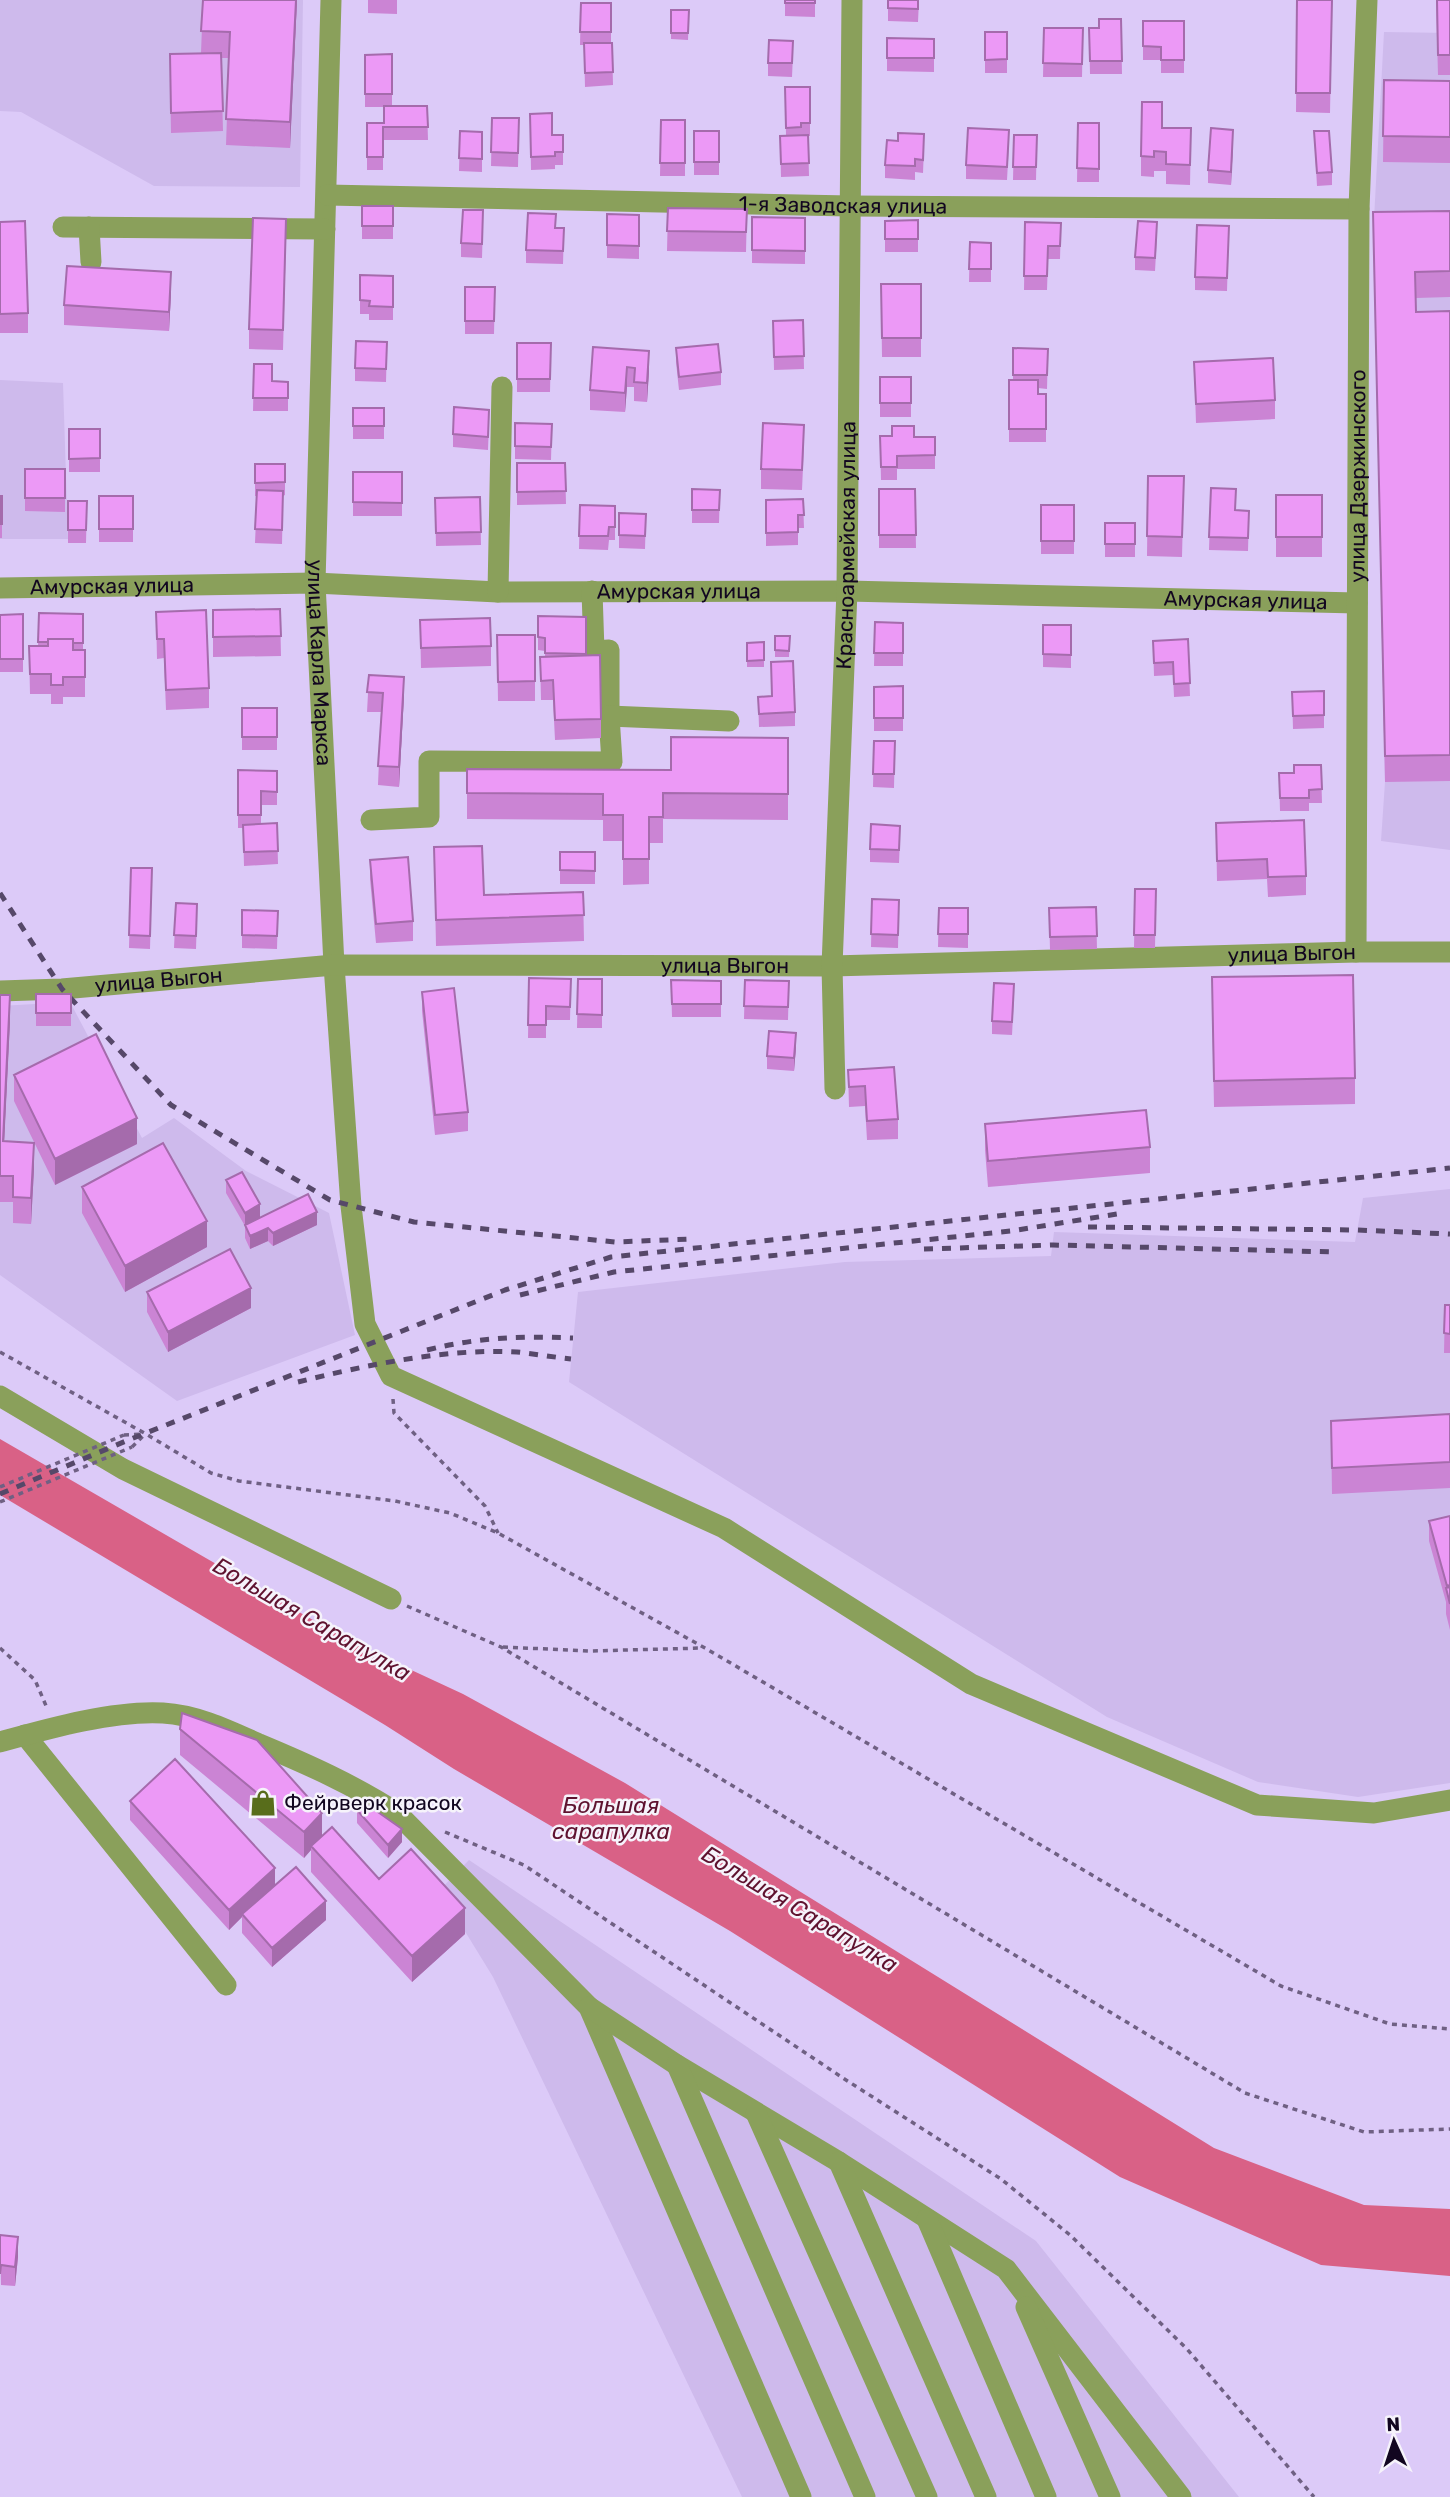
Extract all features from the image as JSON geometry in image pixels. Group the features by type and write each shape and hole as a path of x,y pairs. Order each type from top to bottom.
{"street":[{"name":"улица Карла Маркса","path":"331,0 315,583 334,965 352,1206 365,1324 391,1376"},
{"name":"Красноармейская улица","path":"835,1089 832,966 847,591 852,0"},
{"name":"улица Дзержинского","path":"1356,952 1359,209 1367,0"},
{"name":"1-я Заводская улица","path":"327,195 850,206 1359,209"},
{"path":"63,227 325,229"},
{"path":"89,227 91,262"},
{"path":"498,592 502,387"},
{"name":"Амурская улица","path":"0,588 315,583 498,592 847,591 1357,603"},
{"path":"371,820 429,817 429,761 612,762 609,650 594,651 592,592"},
{"path":"610,716 729,721"},
{"name":"улица Выгон","path":"0,991 75,988 334,965 832,966 1356,952 1450,952"},
{"path":"391,1376 724,1528 971,1684 1257,1805 1374,1813 1450,1800"},
{"path":"0,1396 123,1469 391,1599"},
{"path":"0,1742 56,1728 144,1713 198,1719 318,1769 359,1789 397,1813 589,2007 677,2065 839,2162 1013,2276 1181,2497"},
{"path":"25,1735 226,1984"},
{"path":"589,2007 801,2497"},
{"path":"677,2065 865,2497"},
{"path":"756,2113 927,2497"},
{"path":"839,2162 986,2497"},
{"path":"927,2219 1046,2497"},
{"path":"1013,2276 1110,2497"}],"path":[{"path":"0,1352 211,1474 239,1481 395,1501 450,1513 498,1533 705,1648 1282,1986 1390,2024 1450,2029"},
{"path":"391,1376 394,1413 485,1506 498,1533"},
{"path":"0,1487 124,1435 146,1434"},
{"path":"0,1502 132,1447 146,1434"},
{"path":"391,1599 501,1647 1245,2093 1364,2132 1450,2129"},
{"path":"0,1647 35,1681 56,1728"},
{"path":"501,1647 590,1651 705,1648"},
{"path":"445,1832 524,1865 846,2080 1001,2179 1070,2235 1186,2349 1314,2497"}],"shaded area":[{"path":"0,0 303,0 300,187 154,186 21,112 0,111"},
{"path":"1384,32 1450,33 1450,850 1381,841 1385,782 1373,238"},
{"path":"0,380 63,383 68,539 0,539"},
{"path":"70,1002 142,1138 174,1118 246,1171 329,1213 355,1335 177,1401 0,1275 0,1006"},
{"path":"1450,1189 1450,1783 1358,1797 1258,1782 1107,1717 569,1382 578,1292 845,1262 1051,1256 1054,1232 1355,1242 1363,1198"},
{"path":"469,1860 1036,2241 1239,2497 742,2497 493,1977 466,1933 433,1897"}],"water":[{"name":"Большая сарапулка","path":"0,1439 351,1642 463,1694 625,1783 1214,2148 1364,2205 1450,2209 1450,2276 1321,2265 1120,2177 730,1931 454,1769 0,1495"}],"building":[{"path":"203,0 296,0 290,122 226,119 230,32 201,31"},
{"path":"785,0 815,0 815,3 785,3"},
{"path":"888,0 918,0 918,9 888,8"},
{"path":"1297,0 1332,0 1330,93 1296,93"},
{"path":"1437,0 1450,0 1450,55 1438,55"},
{"path":"581,3 611,3 611,32 580,32"},
{"path":"671,10 689,10 688,33 671,33"},
{"path":"1099,19 1121,19 1122,61 1090,61 1089,28 1099,28"},
{"path":"1143,21 1184,21 1184,60 1161,60 1161,47 1143,46"},
{"path":"1044,28 1083,28 1082,64 1043,63"},
{"path":"985,32 1007,32 1007,59 985,60"},
{"path":"887,38 934,39 934,58 887,58"},
{"path":"769,40 793,41 792,63 768,63"},
{"path":"584,43 612,43 613,72 585,73"},
{"path":"221,53 223,111 171,113 170,54"},
{"path":"392,54 392,94 365,94 365,55"},
{"path":"1384,80 1450,81 1450,137 1383,136"},
{"path":"785,87 810,87 810,123 786,128"},
{"path":"1142,102 1162,102 1162,128 1191,128 1190,165 1166,164 1166,152 1154,151 1154,157 1141,156"},
{"path":"384,106 427,106 428,127 383,127 383,157 367,157 367,123 384,123"},
{"path":"552,113 552,135 563,135 563,152 555,152 555,156 531,157 530,114"},
{"path":"492,118 519,118 518,153 491,152"},
{"path":"661,120 685,120 685,163 660,163"},
{"path":"1078,123 1099,123 1099,169 1077,168"},
{"path":"968,128 1009,130 1007,167 966,165"},
{"path":"1211,128 1233,130 1231,172 1208,170"},
{"path":"460,131 482,132 482,159 459,158"},
{"path":"694,131 719,131 719,162 694,162"},
{"path":"1314,131 1329,131 1332,172 1317,173"},
{"path":"898,133 924,134 923,160 915,159 915,166 885,165 887,140 898,141"},
{"path":"808,135 809,163 781,164 780,136"},
{"path":"1014,135 1037,135 1036,167 1013,167"},
{"path":"362,206 393,206 393,226 362,226"},
{"path":"668,208 747,209 746,232 667,231"},
{"path":"463,210 483,210 482,244 461,243"},
{"path":"1450,211 1450,271 1415,272 1416,312 1450,311 1450,755 1385,756 1373,212"},
{"path":"528,213 556,214 555,228 564,228 563,251 526,250"},
{"path":"607,214 639,215 639,246 607,245"},
{"path":"752,217 805,218 805,251 752,250"},
{"path":"253,218 286,219 283,330 249,329"},
{"path":"918,220 918,239 885,239 885,221"},
{"path":"25,221 28,313 0,314 0,222"},
{"path":"1138,221 1157,222 1155,258 1135,257"},
{"path":"1025,222 1061,223 1060,246 1048,246 1047,276 1024,276"},
{"path":"1197,225 1229,226 1227,278 1195,277"},
{"path":"970,242 991,243 991,269 969,269"},
{"path":"67,266 171,272 169,312 64,305"},
{"path":"360,275 393,276 393,307 369,306 370,301 360,300"},
{"path":"881,284 921,284 921,338 882,338"},
{"path":"465,287 495,287 494,321 465,321"},
{"path":"803,320 804,356 774,357 773,321"},
{"path":"356,341 387,342 386,369 355,368"},
{"path":"517,343 551,343 550,379 517,379"},
{"path":"718,344 721,372 679,377 676,348"},
{"path":"593,347 649,351 647,383 634,382 635,368 627,367 625,393 590,390"},
{"path":"1013,348 1048,349 1047,375 1013,375"},
{"path":"1273,358 1275,400 1196,404 1194,362"},
{"path":"254,364 272,364 272,381 288,382 288,398 253,398"},
{"path":"880,377 911,377 911,403 880,403"},
{"path":"1009,380 1038,380 1038,394 1046,394 1046,429 1009,429"},
{"path":"454,407 489,410 488,437 453,434"},
{"path":"353,408 384,408 384,426 353,426"},
{"path":"515,423 552,424 551,447 515,446"},
{"path":"763,423 804,425 802,470 761,469"},
{"path":"892,426 914,426 914,437 935,437 935,455 897,456 897,467 881,467 880,436 892,436"},
{"path":"69,429 100,429 100,458 69,459"},
{"path":"517,463 565,463 566,491 517,492"},
{"path":"255,464 285,464 285,482 255,483"},
{"path":"25,469 65,469 65,498 25,498"},
{"path":"353,472 402,472 402,503 353,502"},
{"path":"1148,476 1184,476 1182,537 1147,536"},
{"path":"1211,488 1236,489 1235,510 1249,511 1248,538 1209,537"},
{"path":"692,489 720,490 719,510 692,510"},
{"path":"879,489 915,489 916,535 879,535"},
{"path":"257,490 283,491 282,530 255,529"},
{"path":"1276,495 1322,495 1322,537 1276,537"},
{"path":"2,496 2,524 0,524"},
{"path":"99,496 133,496 133,529 99,529"},
{"path":"480,497 481,532 436,533 435,498"},
{"path":"803,499 804,515 798,515 798,532 766,533 766,500"},
{"path":"68,501 87,501 86,530 68,530"},
{"path":"580,505 615,506 615,527 609,527 608,536 579,536"},
{"path":"1041,505 1074,505 1074,541 1041,541"},
{"path":"619,513 646,514 645,536 619,535"},
{"path":"1105,523 1135,523 1135,544 1105,544"},
{"path":"280,609 281,636 213,637 213,610"},
{"path":"206,610 209,688 166,690 164,639 157,639 156,612"},
{"path":"39,613 83,614 83,643 73,643 73,639 48,639 48,642 38,642"},
{"path":"23,614 23,659 0,659 0,615"},
{"path":"538,616 586,617 586,654 545,653 545,638 538,637"},
{"path":"490,618 491,646 421,648 420,620"},
{"path":"875,622 903,623 903,653 874,653"},
{"path":"1043,625 1071,625 1071,655 1043,654"},
{"path":"497,635 535,635 535,681 498,682"},
{"path":"775,636 790,636 789,651 775,650"},
{"path":"48,639 73,639 73,650 85,650 85,677 63,677 63,685 51,685 51,674 30,674 29,646 48,646"},
{"path":"1188,639 1190,683 1174,684 1173,662 1154,663 1153,641"},
{"path":"764,642 764,660 747,661 747,643"},
{"path":"600,655 601,719 555,720 553,680 541,681 540,657"},
{"path":"793,661 795,712 759,714 758,697 772,696 771,662"},
{"path":"369,675 404,677 399,767 378,766 383,693 367,692"},
{"path":"903,686 903,718 874,718 874,687"},
{"path":"1324,691 1324,715 1293,716 1292,692"},
{"path":"242,708 277,708 277,737 242,737"},
{"path":"671,737 788,738 788,794 663,793 663,817 649,817 649,859 623,859 623,815 603,815 603,794 467,793 467,769 671,770"},
{"path":"874,741 895,741 894,774 873,774"},
{"path":"1294,765 1321,765 1322,789 1309,790 1309,798 1280,798 1279,773 1294,773"},
{"path":"238,770 277,771 277,792 261,791 261,815 238,815"},
{"path":"1304,820 1306,876 1268,877 1267,859 1217,861 1216,823"},
{"path":"277,823 278,851 244,852 243,825"},
{"path":"871,824 900,826 899,850 870,849"},
{"path":"482,846 484,895 583,892 584,915 436,920 434,847"},
{"path":"560,852 595,852 595,871 560,870"},
{"path":"408,857 413,921 376,924 370,860"},
{"path":"131,868 152,868 150,936 129,935"},
{"path":"1135,889 1156,889 1155,935 1134,935"},
{"path":"872,899 899,900 898,935 871,934"},
{"path":"176,903 197,904 196,936 174,935"},
{"path":"1096,907 1097,936 1050,937 1049,908"},
{"path":"939,908 968,908 968,934 938,934"},
{"path":"242,910 278,911 277,936 242,935"},
{"path":"1353,975 1355,1078 1214,1081 1212,977"},
{"path":"529,978 571,979 570,1007 546,1006 546,1025 528,1025"},
{"path":"578,979 602,979 602,1015 577,1014"},
{"path":"671,980 721,981 721,1004 672,1004"},
{"path":"745,980 789,981 788,1007 744,1006"},
{"path":"994,983 1014,984 1012,1022 992,1021"},
{"path":"454,988 468,1112 435,1115 422,992"},
{"path":"36,994 71,994 71,1013 36,1013"},
{"path":"0,995 10,995 3,1141 34,1143 31,1198 13,1197 13,1176 0,1176"},
{"path":"769,1031 796,1033 794,1058 767,1056"},
{"path":"96,1034 137,1118 55,1159 14,1075"},
{"path":"894,1067 898,1119 867,1121 865,1086 849,1087 848,1070"},
{"path":"1146,1110 1150,1147 988,1161 985,1124"},
{"path":"163,1143 207,1221 125,1266 82,1187"},
{"path":"242,1172 260,1204 245,1213 226,1180"},
{"path":"308,1194 317,1212 273,1233 268,1228 250,1236 245,1225"},
{"path":"230,1249 251,1288 168,1332 147,1292"},
{"path":"1445,1305 1450,1305 1450,1334 1444,1333"},
{"path":"1450,1414 1450,1462 1332,1468 1331,1421"},
{"path":"1450,1516 1450,1585 1447,1586 1429,1521"},
{"path":"1450,1587 1450,1604 1446,1588"},
{"path":"182,1713 257,1740 322,1813 304,1832 180,1729"},
{"path":"175,1759 275,1868 229,1910 130,1801"},
{"path":"365,1803 402,1829 388,1845 357,1810"},
{"path":"332,1827 379,1879 411,1849 465,1908 412,1956 311,1846"},
{"path":"296,1867 326,1901 272,1948 242,1914"},
{"path":"0,2235 18,2237 15,2267 1,2265 0,2274"}],"railway":[{"path":"0,893 62,989 171,1105 330,1200 414,1222 615,1242 692,1239"},
{"path":"0,1494 505,1290 611,1257 1450,1168"},
{"path":"520,1295 614,1272 1011,1231 1123,1213"},
{"path":"1088,1227 1357,1230 1450,1234"},
{"path":"924,1249 1053,1245 1336,1252"},
{"path":"427,1350 500,1338 573,1338"},
{"path":"298,1382 435,1355 490,1351 571,1359"}],"place":[{"name":"Фейрверк красок","path":"263,1803"}],"water label":[{"name":"Большая Сарапулка","path":"312,1619"},
{"name":"Большая Сарапулка","path":"800,1909"}]}
